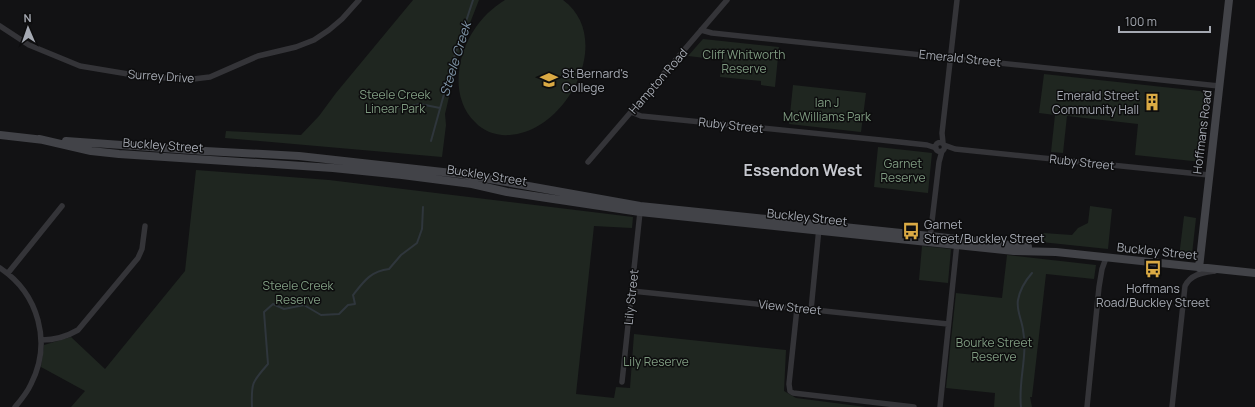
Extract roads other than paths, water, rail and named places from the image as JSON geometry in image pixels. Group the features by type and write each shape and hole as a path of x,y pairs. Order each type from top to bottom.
{"main road":[{"name":"Hoffmans Road","path":"1199,268 1229,0"},
{"name":"Buckley Street","path":"0,135 39,139 91,151 333,168 402,175 472,184 508,192 640,209 957,242 1014,251 1056,252 1255,273"}],"street":[{"name":"Surrey Drive","path":"0,26 30,45 80,66 128,74 185,80 210,77 258,56 296,47 314,40 342,19 359,0"},
{"name":"Hampton Road","path":"588,162 727,0"},
{"path":"930,239 957,0"},
{"name":"Emerald Street","path":"701,30 1219,86"},
{"name":"Ruby Street","path":"631,112 641,116 1209,175"},
{"path":"8,273 62,206"},
{"name":"Lily Street","path":"622,382 640,209"},
{"path":"42,340 55,339 69,335 78,330 138,258 142,248 145,226"},
{"path":"811,310 819,227"},
{"path":"940,407 957,242"},
{"path":"1086,407 1099,287 1102,269 1106,258"},
{"path":"0,268 8,273 18,283 32,304 38,316 42,340 40,363 31,385 15,407"},
{"path":"1172,407 1184,291 1188,281 1195,275 1223,270"},
{"name":"View Street","path":"632,291 948,324"},
{"path":"797,308 789,384 790,391 793,393 914,407"}],"waterway":[{"name":"Steele Creek","path":"431,141 454,58 473,0"},
{"path":"392,107 403,108 420,104 440,108"},
{"name":"Steele Creek","path":"252,407 252,388 256,379 268,364 264,312 273,304 284,309 304,305 321,315 339,314 348,305 355,304 353,295 364,281 377,272 389,269 401,255 417,243 422,229 423,207"},
{"path":"1021,407 1020,397 1024,359 1024,340 1018,304 1021,289 1032,273"}],"place":[{"name":"St Bernard's College","path":"549,80"},
{"name":"Emerald Street Community Hall","path":"1152,102"},
{"name":"Garnet Street/Buckley Street","path":"911,231"},
{"name":"Hoffmans Road/Buckley Street","path":"1153,269"}],"district":[{"name":"Essendon West","path":"803,170"}],"park label":[{"name":"Cliff Whitworth Reserve","path":"744,61"},
{"name":"Steele Creek Linear Park","path":"395,101"},
{"name":"Ian J McWilliams Park","path":"827,109"},
{"name":"Garnet Reserve","path":"903,170"},
{"name":"Steele Creek Reserve","path":"298,292"},
{"name":"Bourke Street Reserve","path":"994,349"},
{"name":"Lily Reserve","path":"656,361"}]}
